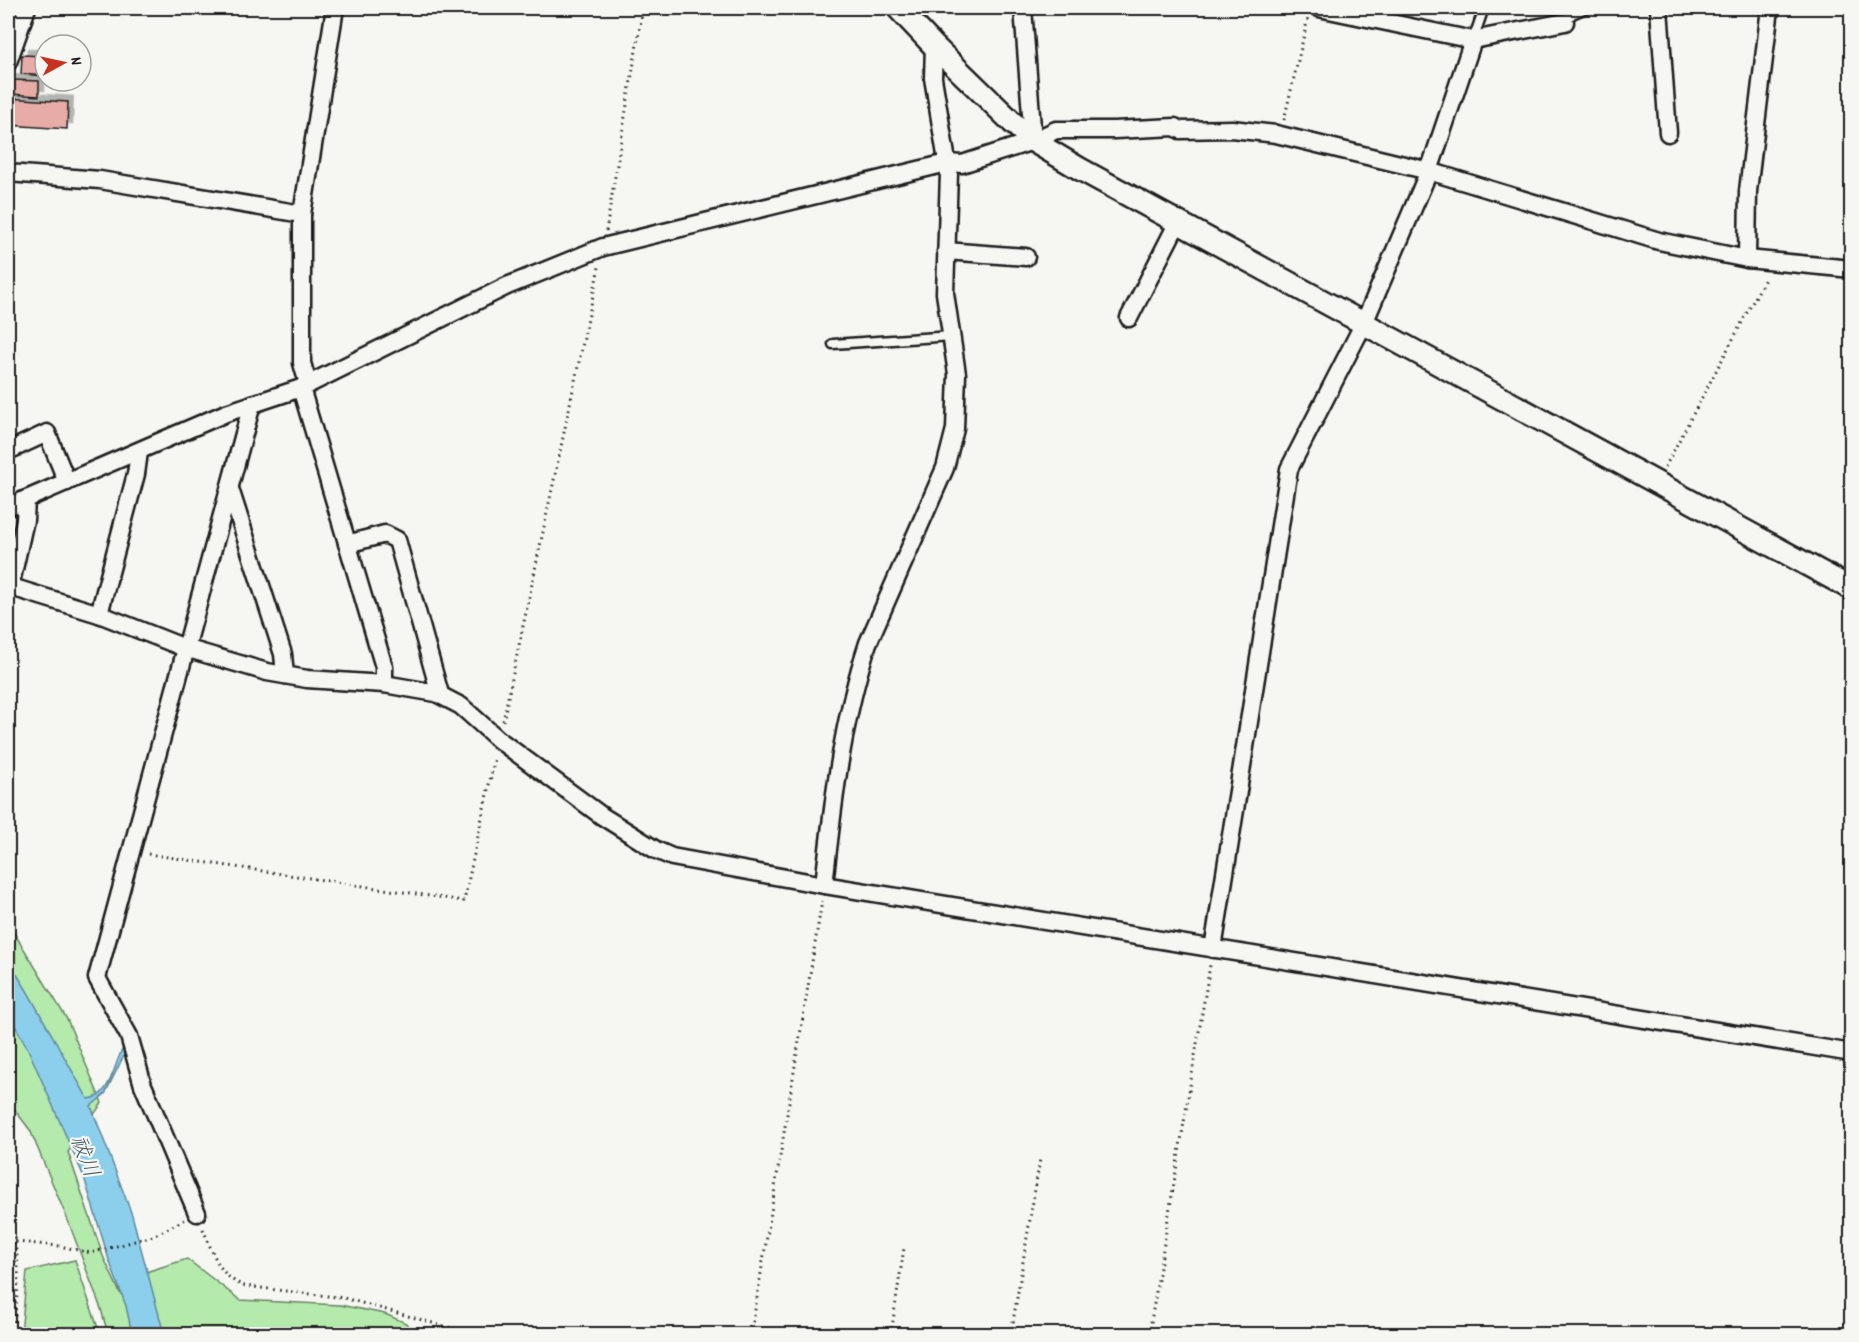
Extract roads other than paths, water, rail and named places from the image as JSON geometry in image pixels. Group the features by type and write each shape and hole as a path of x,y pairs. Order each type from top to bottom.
{"street":[{"path":"8,62 27,8"},
{"path":"335,8 302,214 302,363 304,386 347,544 384,667 384,684"},
{"path":"898,8 934,46 1033,141 1080,169 1851,589"},
{"path":"1023,8 1033,141"},
{"path":"1319,8 1473,40 1565,21"},
{"path":"1659,8 1668,134"},
{"path":"1747,259 1748,190 1770,8"},
{"path":"1213,949 1289,469 1364,323 1429,171 1473,40"},
{"path":"824,885 843,735 861,664 868,643 945,468 955,429 958,390 945,293 949,173 933,78 934,46"},
{"path":"8,507 226,413 304,386 507,286 603,247 947,163 962,164 1033,141 1056,130 1174,127 1180,130 1232,129 1280,135 1429,171 1659,241 1747,259 1851,269"},
{"path":"8,173 100,180 302,214"},
{"path":"1129,318 1178,222"},
{"path":"946,251 1026,257"},
{"path":"197,1213 143,1085 129,1036 97,978 252,404"},
{"path":"8,450 47,433 67,482"},
{"path":"99,614 136,474 139,452"},
{"path":"230,489 283,654 285,675"},
{"path":"26,499 25,520 9,586 99,614 185,648 285,675 307,679 384,684 440,694 461,706 499,740 602,816 656,850 672,857 824,885 1851,1053"},
{"path":"347,544 385,534 397,540 440,694"}],"lane":[{"path":"1473,40 1484,8"},
{"path":"1565,21 1572,14 1586,8"},
{"path":"833,344 952,336"}],"water":[{"name":"祓川","path":"8,960 88,1099 101,1093 106,1087 122,1050 125,1053 105,1094 91,1106 132,1215 164,1334 132,1334 126,1306 109,1260 84,1177 28,1049 8,1013"}]}
